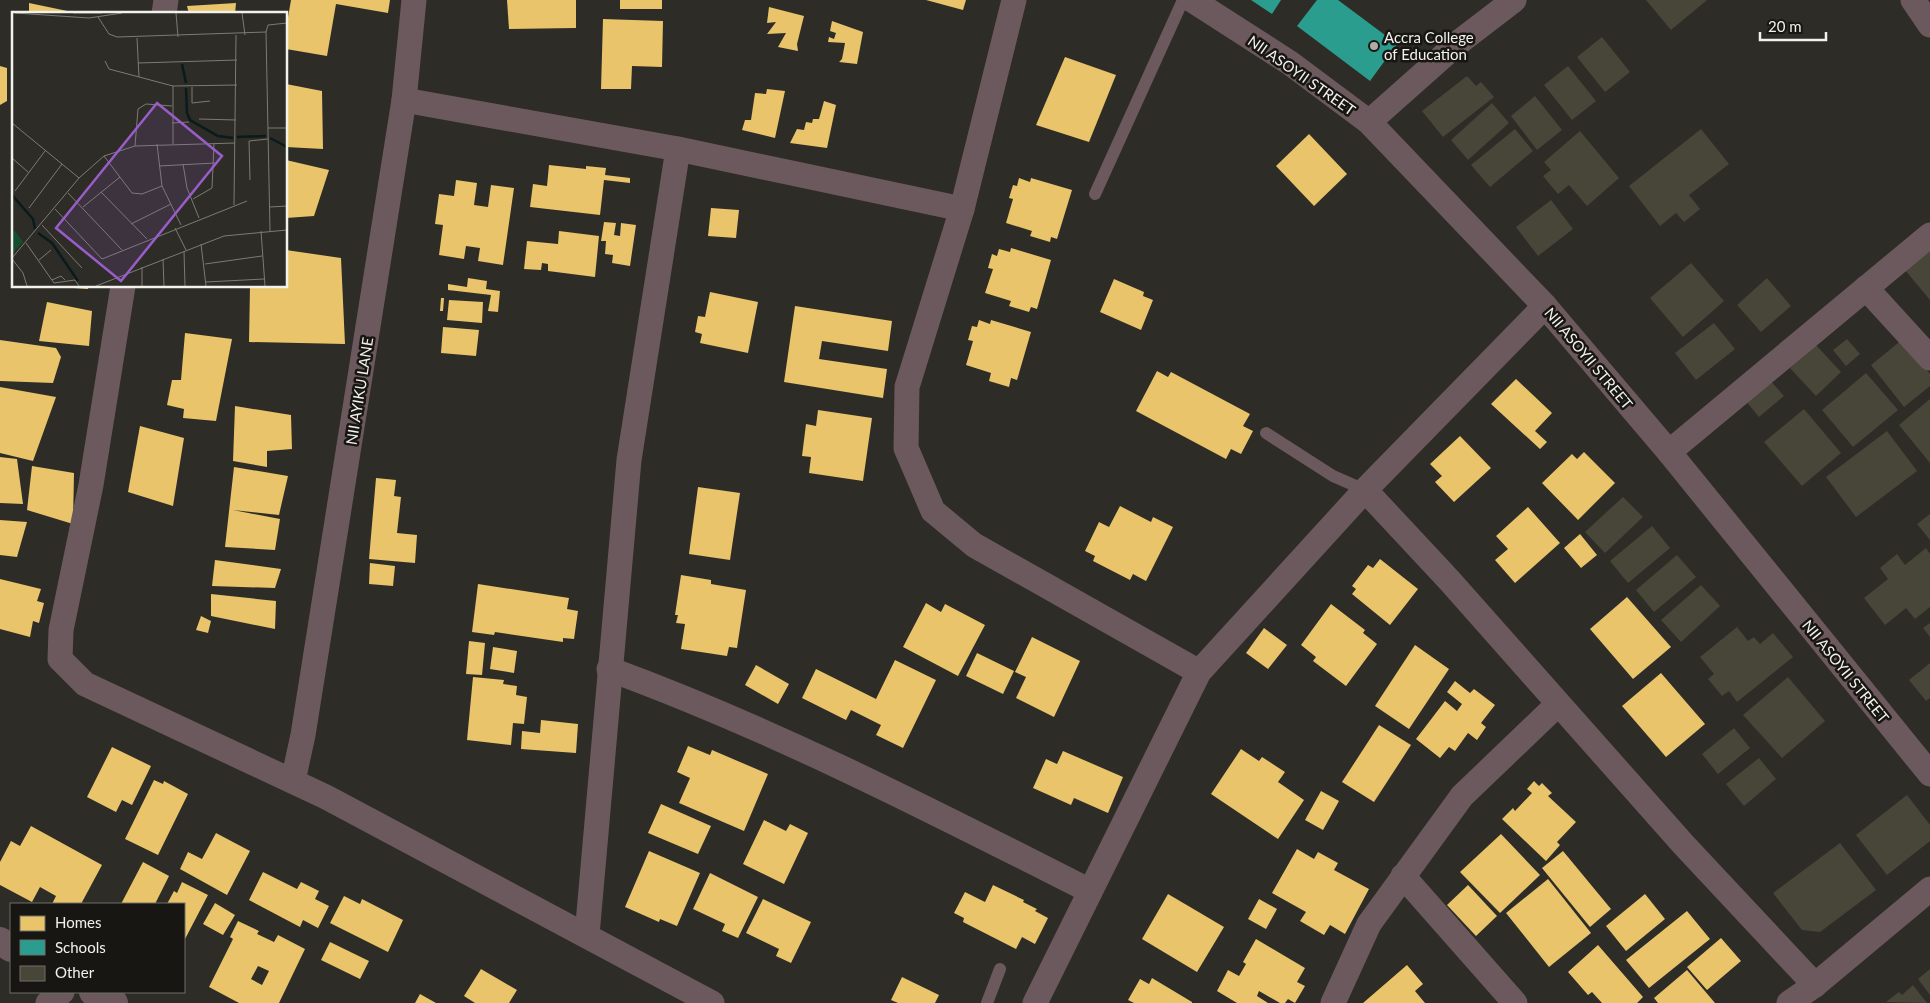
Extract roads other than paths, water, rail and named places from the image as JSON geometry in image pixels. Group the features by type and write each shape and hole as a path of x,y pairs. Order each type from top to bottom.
{"street":[{"name":"NII AYIKU LANE","path":"293,781 326,594 404,100 414,0"},
{"path":"1014,0 962,209 907,387 906,448 933,511 974,545 1199,672"},
{"name":"NII ASOYII STREET","path":"1192,0 1290,63 1369,122 1545,306 1669,452 1930,774"},
{"path":"1369,122 1458,43 1514,0"},
{"path":"1913,0 1930,25"},
{"path":"404,100 678,149 962,209"},
{"path":"587,934 609,670 616,625 629,460 678,149"},
{"path":"1669,452 1930,235"},
{"path":"123,288 91,485 60,630 60,659 85,684 293,781 587,934 712,1003"},
{"path":"1866,288 1930,358"},
{"path":"1035,1003 1199,672 1365,490 1545,306"},
{"path":"1365,490 1449,580 1682,844 1815,985"},
{"path":"609,670 665,690 864,776 1090,890"},
{"path":"1333,1003 1369,924 1402,876 1462,796 1558,704"},
{"path":"1402,876 1515,1003"},
{"path":"1789,1003 1815,985 1930,889"},
{"path":"48,1003 61,993"},
{"path":"95,993 114,1003"}],"lane":[{"path":"1095,194 1183,0"},
{"path":"1266,433 1333,476 1365,490"},
{"path":"987,1003 1000,969"}],"place":[{"name":"Accra College of Education","path":"1374,46"}]}
